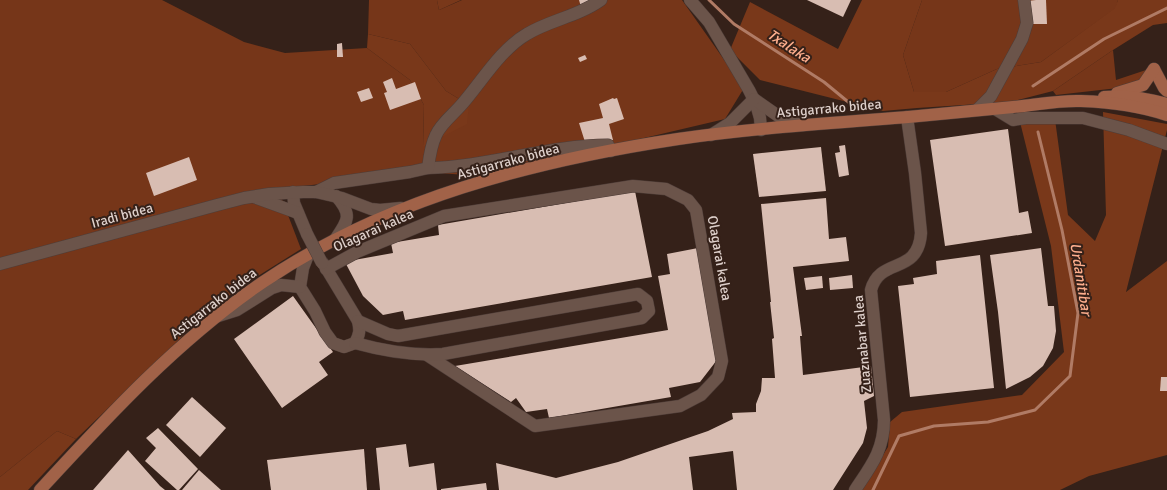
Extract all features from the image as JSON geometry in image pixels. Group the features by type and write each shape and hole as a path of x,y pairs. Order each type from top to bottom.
{"main road":[{"path":"1108,100 1144,85 1154,68 1167,91"},
{"name":"Astigarrako bidea","path":"1108,100 1123,95 1151,96 1165,111"},
{"name":"Astigarrako bidea","path":"40,490 138,386 167,358 217,316 264,282 308,255 358,229 435,197 508,174 611,151 711,135 1084,101 1088,98 1108,100 1137,107 1165,111"}],"street":[{"path":"428,168 436,135 464,103 487,72 516,42 526,34 544,25 584,10 601,0"},
{"path":"690,0 709,22 754,99 760,118 761,130"},
{"path":"977,110 991,96 1022,39 1026,23 1024,0"},
{"path":"754,99 784,120 804,126"},
{"path":"711,135 730,123 754,99"},
{"path":"1065,102 1067,118"},
{"path":"995,109 1013,120 1026,118 1083,118 1129,130 1167,144"},
{"name":"Zuaznabar kalea","path":"855,490 879,452 884,431 870,296 871,290 875,279 884,271 904,263 915,254 921,240 915,173 907,117"},
{"path":"316,192 334,183 389,176 428,168 447,168 526,154 590,145 608,145 611,151"},
{"name":"Olagarai kalea","path":"324,266 444,216 633,186 666,189 688,200 696,210 722,361 718,377 701,395 680,406 535,426 424,354"},
{"path":"292,192 294,203 307,234 324,266 358,321 360,330 355,343"},
{"name":"Iradi bidea","path":"0,264 217,205 252,197 292,192 316,192 336,196 371,209 380,210 406,208"},
{"path":"334,241 345,225 348,216 343,204 336,196"},
{"path":"252,197 298,213"},
{"path":"217,316 237,310 272,288 281,285 300,288 303,268 308,255"},
{"name":"Olagarai kalea","path":"300,288 332,343 344,347 355,343 371,347 424,354 443,354 642,318 649,312 647,301 638,294 398,336 388,334 358,321"},
{"path":"417,333 413,344 424,354"}],"shaded area":[{"path":"0,0 162,0 244,42 285,53 367,48 410,80 424,105 423,146 469,105 446,91 410,44 368,34 369,0 437,0 439,10 462,0 682,0 744,88 725,119 482,176 422,172 278,189 301,249 242,286 202,316 168,351 76,439 57,431 0,477"},
{"path":"437,0 461,0 439,10"},
{"path":"862,0 922,0 903,55 914,92 946,92 997,69 1041,62 1115,8 1118,0 1167,0 1167,23 1153,25 1053,91 1010,102 883,111 760,80 730,50 750,2 838,49"},
{"path":"922,0 1118,0 1116,8 1041,62 997,69 946,92 914,92 903,55"},
{"path":"368,34 410,44 446,91 469,105 467,124 423,147 424,105 410,80 367,48"},
{"path":"1113,50 1116,80 1146,70 1142,80 1127,87 1056,95 1053,91"},
{"path":"1054,112 1068,215 1095,241 1106,215 1103,112 1167,124 1167,130 1126,292 1167,261 1167,455 1089,476 1060,490 861,490 888,447 890,422 902,412 1022,395 1064,352 1051,246 1018,114"},
{"path":"57,431 76,439 28,490 0,490 0,477"}],"building":[{"path":"579,0 594,0 581,7"},
{"path":"807,0 851,0 843,17"},
{"path":"1046,0 1047,24 1030,24 1027,1"},
{"path":"342,43 343,57 337,57 337,44"},
{"path":"585,55 587,59 580,62 578,58"},
{"path":"392,78 396,89 415,82 421,99 390,110 384,93 387,92 383,82"},
{"path":"369,88 373,98 361,102 357,92"},
{"path":"613,98 617,98 624,119 609,124 613,140 594,144 585,142 579,123 603,118 599,104"},
{"path":"1008,129 1019,213 1028,211 1032,233 945,246 930,140"},
{"path":"845,145 849,175 839,177 835,153 840,152 839,146"},
{"path":"821,147 826,191 759,197 753,154"},
{"path":"189,157 197,180 154,196 146,173"},
{"path":"635,191 652,277 405,320 403,311 383,315 363,296 346,264 354,260 393,253 391,243 439,235 438,225"},
{"path":"826,198 829,239 846,237 849,261 793,267 802,336 800,336 803,375 871,366 874,396 864,401 867,428 863,443 833,490 737,490 733,451 689,457 693,490 499,490 496,463 556,478 618,462 708,431 733,419 732,413 756,412 756,404 761,391 762,378 775,378 772,339 774,338 761,204"},
{"path":"698,248 717,360 700,382 669,388 671,397 549,418 547,409 526,412 516,398 511,402 455,366 668,330 658,276 670,274 667,254"},
{"path":"1041,248 1048,306 1054,306 1056,331 1053,348 1043,366 1030,377 1006,389 990,255"},
{"path":"980,255 994,388 910,397 898,286 914,284 913,278 937,274 936,261"},
{"path":"852,275 853,288 830,290 829,278"},
{"path":"822,276 823,288 806,290 804,278"},
{"path":"293,296 333,352 319,362 328,375 282,408 234,339"},
{"path":"1161,377 1167,377 1167,391 1160,391"},
{"path":"192,397 226,428 200,457 166,425"},
{"path":"158,428 198,469 179,490 177,490 145,461 156,448 146,438"},
{"path":"406,444 409,467 434,463 437,490 380,490 376,448"},
{"path":"364,449 367,490 271,490 267,460"},
{"path":"128,450 160,486 165,490 93,490"},
{"path":"199,470 221,490 182,490"},
{"path":"486,483 487,490 441,490 441,489"}],"waterway":[{"name":"Txalaka","path":"709,0 734,24 824,82 858,110"},
{"name":"Urdanitibar","path":"1033,86 1104,39 1167,8"},
{"name":"Urdanitibar","path":"873,490 899,436 934,426 988,422 1035,410 1070,376 1078,313 1062,230 1038,132"}]}
